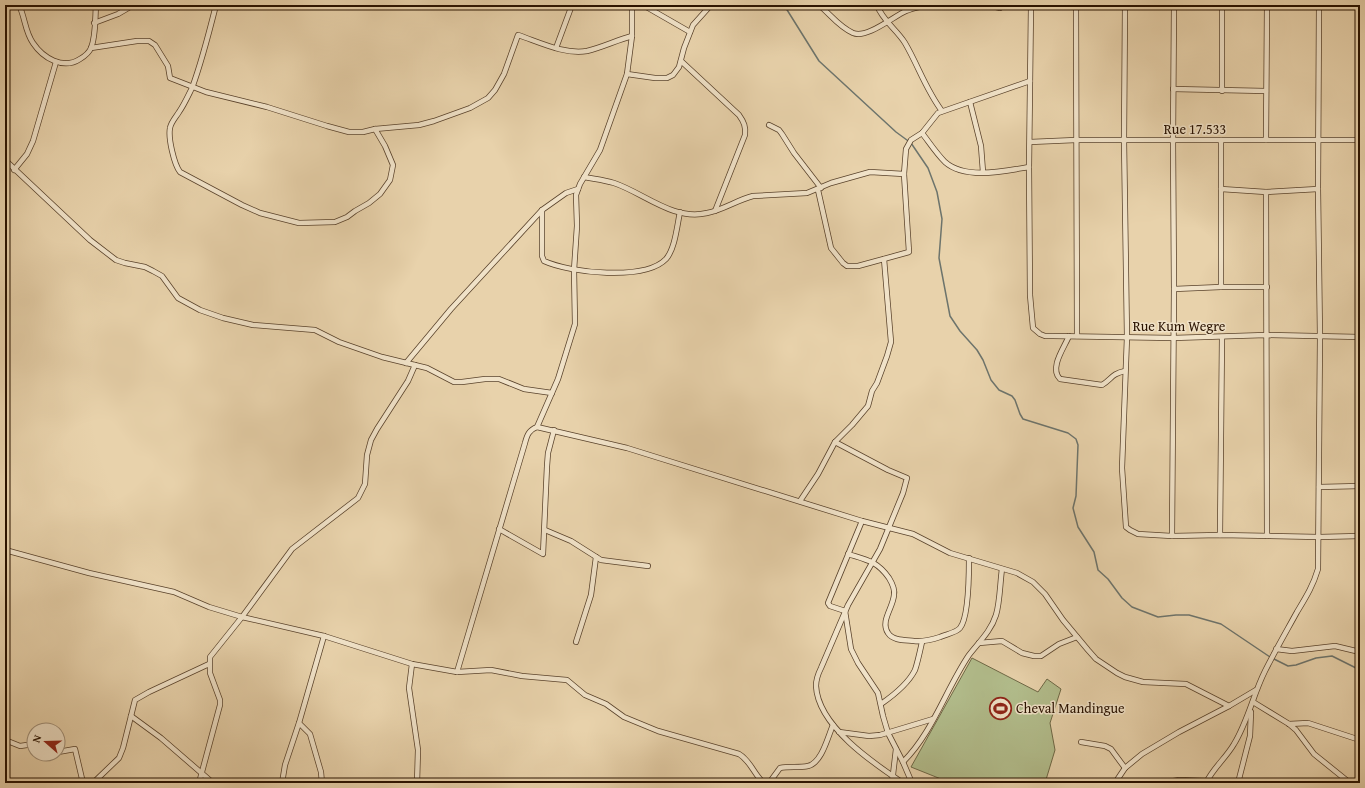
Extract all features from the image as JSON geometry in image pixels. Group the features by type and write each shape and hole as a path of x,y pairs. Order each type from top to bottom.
{"street":[{"path":"19,5 31,41 42,53 56,62 64,64 76,62 85,56 91,48 96,5"},
{"path":"94,23 118,14 130,7 156,5"},
{"path":"216,5 205,48 192,88 183,106 170,126 173,153 180,172 254,210 299,223 335,222 342,220 369,203 380,194 390,180 393,165 388,152 375,129"},
{"path":"556,48 572,5"},
{"path":"537,427 558,379 575,324 574,270 577,226 576,201 578,189 600,150 626,74 632,36 632,5"},
{"path":"643,5 690,32"},
{"path":"626,74 667,78 677,71 690,32 697,19 711,5"},
{"path":"819,5 836,21 853,33 861,33 881,26 906,10 928,5"},
{"path":"877,5 904,42 924,82 942,112"},
{"path":"988,5 1000,8"},
{"path":"922,132 946,162 960,169 983,172 1001,172 1029,167 1031,5"},
{"path":"1076,5 1077,336"},
{"path":"1125,5 1124,140 1127,337 1122,468 1126,527 1138,534 1172,536 1360,536"},
{"path":"1172,536 1174,5"},
{"path":"1222,5 1222,90"},
{"path":"1266,140 1267,5"},
{"path":"1162,783 1179,780 1207,782 1210,774 1227,756 1245,724 1256,690 1276,649 1314,583 1318,569 1320,337 1318,189 1319,5"},
{"path":"91,48 137,41 149,41 154,45 168,66 170,78 192,88 267,107 349,132 363,132 375,129 419,125 434,121 470,108 488,98 495,90 504,74 518,35 556,48 578,52 587,51 632,36"},
{"path":"681,61 739,115 744,121 746,129 745,135 715,210"},
{"path":"14,170 27,154 33,141 56,62"},
{"path":"769,126 779,130 819,189 831,248 843,263 851,266 909,252 904,174 906,149 911,140 922,132 934,118 942,112 1030,81"},
{"path":"1173,89 1266,91"},
{"path":"970,102 981,146 983,172"},
{"name":"Rue 17.533","path":"1030,142 1076,140 1360,140"},
{"path":"1221,140 1221,287"},
{"path":"5,160 90,240 116,260 145,267 162,276 178,298 189,305 212,315 253,325 315,330 339,342 360,350 428,368 454,382 499,379 524,389 552,393"},
{"name":"Rue Kum Wegre","path":"1029,167 1030,295 1032,321 1033,328 1045,336 1173,338 1266,335 1360,338"},
{"path":"584,177 614,183 648,200 680,212 699,214 715,210 753,196 807,193 870,172 904,174"},
{"path":"406,363 451,309 542,210 566,194 578,189"},
{"path":"1221,189 1266,192 1318,189"},
{"path":"1266,192 1268,440 1267,536"},
{"path":"542,210 542,259 548,263 574,270 604,274 640,270 662,262 671,252 680,212"},
{"path":"800,501 818,474 835,442 868,406 872,391 877,383 889,349 891,342 884,259"},
{"path":"1174,289 1267,287"},
{"path":"1070,336 1057,362 1056,370 1060,379 1102,385 1113,376 1125,371"},
{"path":"1220,535 1222,337"},
{"path":"199,783 220,705 220,700 210,673 210,657 242,617 292,549 358,498 365,484 367,455 371,440 388,410 408,381 415,365"},
{"path":"457,672 528,433 537,427 627,448 862,521 913,534 950,553 1017,573 1033,582 1045,594 1063,620 1096,659 1116,673 1143,682 1186,684 1229,706"},
{"path":"499,529 543,554 548,460 554,430"},
{"path":"835,442 888,470 907,478 903,493 873,562 856,589 845,611 820,668 816,685 822,705 833,725 839,732 853,746 903,783"},
{"path":"1319,487 1360,486"},
{"path":"845,611 830,606 828,601 862,521"},
{"path":"544,530 572,541 596,557 607,561 648,566"},
{"path":"5,550 82,571 174,592 209,607 242,617 324,636 412,664 457,672 491,670 522,676 567,680 585,695 606,704 624,717 658,731 739,754 748,762 757,777 764,783"},
{"path":"848,554 873,562 885,572 893,588 894,595 886,618 887,633 896,638 922,642 956,631 960,628 967,598 970,558"},
{"path":"576,642 591,595 596,557"},
{"path":"903,762 918,745 969,656 988,632 996,614 1002,569"},
{"path":"845,611 851,649 858,663 878,693 888,733 912,783"},
{"path":"282,783 284,765 299,723 324,636"},
{"path":"979,643 1002,641 1022,653 1040,656 1059,644 1077,637"},
{"path":"881,704 899,690 913,673 922,642"},
{"path":"1276,649 1292,651 1335,646 1360,652"},
{"path":"92,783 119,758 124,748 135,700 209,664"},
{"path":"412,664 409,688 417,745 417,783"},
{"path":"1115,783 1125,768 1142,754 1256,690"},
{"path":"1252,702 1290,724 1314,754 1350,783"},
{"path":"1238,783 1250,736 1250,708"},
{"path":"131,716 161,738 213,783"},
{"path":"839,732 869,736 888,733 903,727 933,719"},
{"path":"299,723 310,734 321,772 322,783"},
{"path":"1290,724 1308,723 1360,740"},
{"path":"769,783 780,768 809,766 816,762 833,725"},
{"path":"5,740 20,746 26,745"},
{"path":"1081,742 1105,746 1111,749 1125,768"},
{"path":"892,783 896,748"},
{"path":"66,751 75,749 83,783"}],"green space":[{"name":"Cheval Mandingue","path":"972,658 1038,692 1047,679 1061,689 1050,723 1055,750 1045,783 951,783 911,767"}],"waterway":[{"path":"784,5 819,61 896,132 911,143 928,168 937,192 942,219 939,258 950,316 960,331 977,350 983,360 991,380 999,390 1012,396 1015,400 1023,419 1068,433 1076,439 1078,445 1076,496 1073,508 1078,527 1094,552 1098,570 1108,579 1122,598 1132,607 1158,617 1189,615 1221,624 1270,657"},
{"path":"1274,659 1288,666 1296,665 1316,658 1332,656 1360,670"}],"place":[{"name":"Cheval Mandingue","path":"1000,708"}]}
